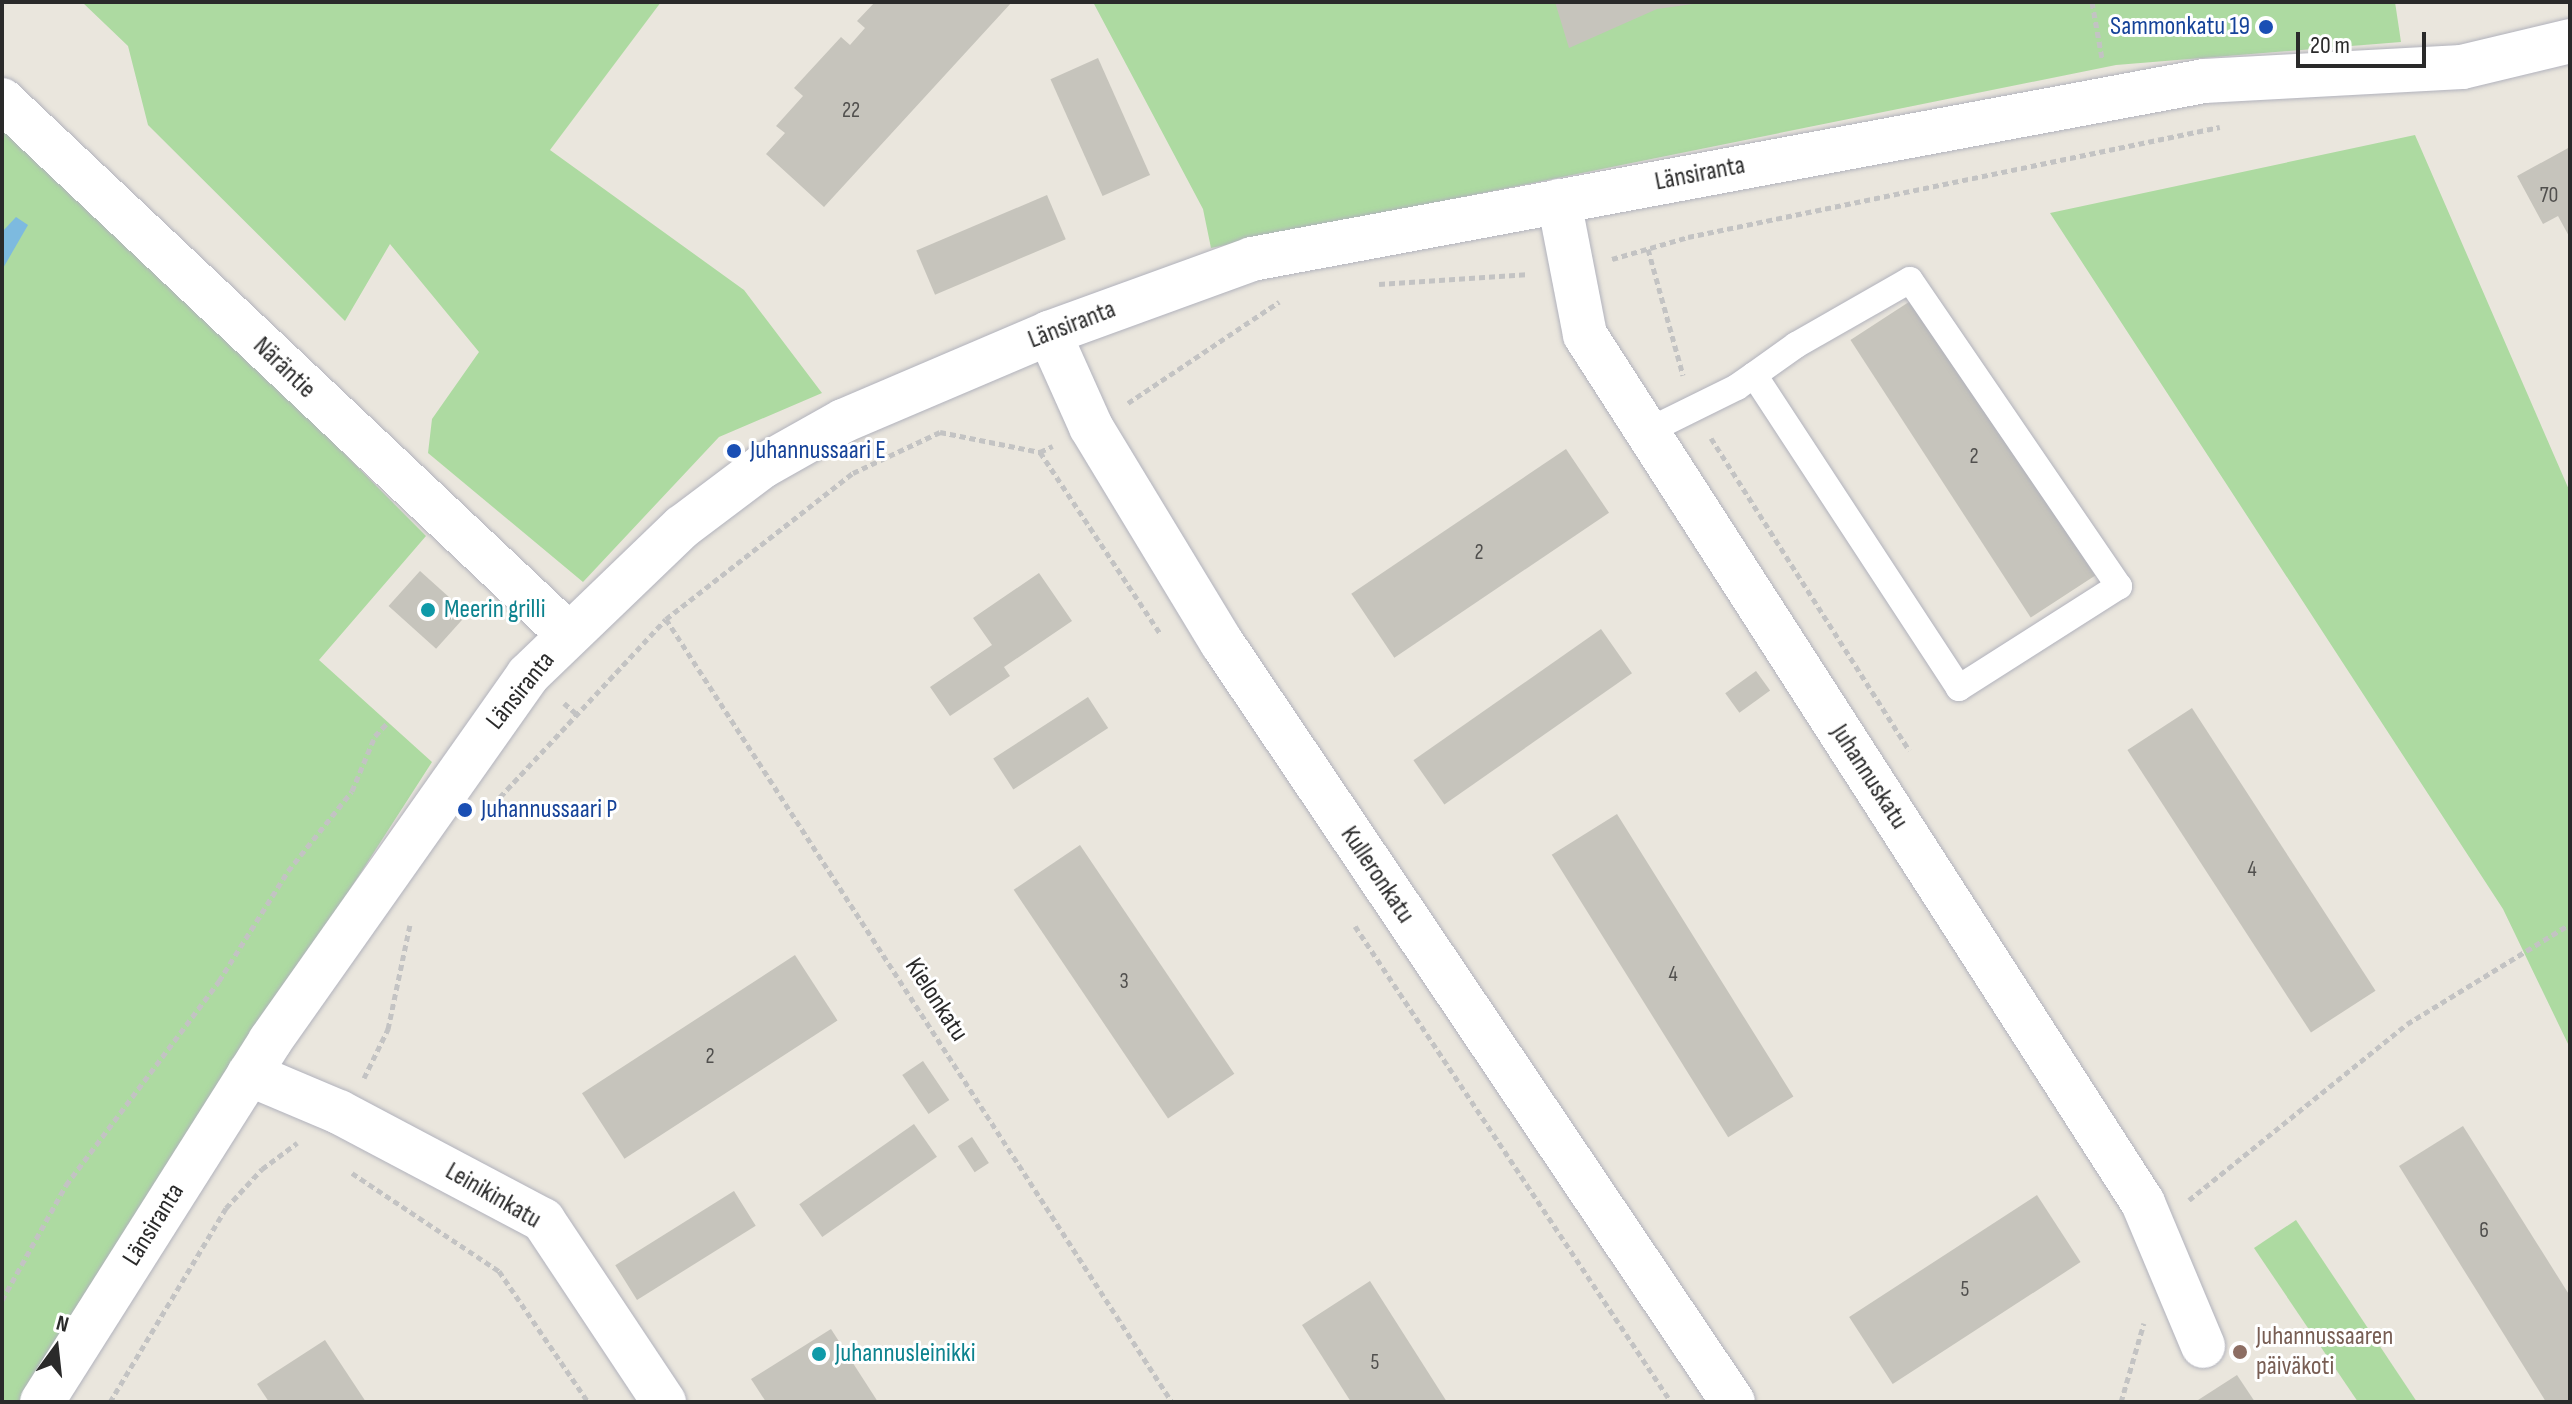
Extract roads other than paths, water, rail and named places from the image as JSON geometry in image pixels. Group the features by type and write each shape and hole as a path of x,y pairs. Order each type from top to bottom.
{"street":[{"name":"Länsiranta","path":"42,1402 249,1074 453,778 528,675 682,527 763,466 843,421 1049,333 1252,259 2204,81 2462,67 2570,41"},
{"name":"Näräntie","path":"2,100 568,634"},
{"name":"Juhannuskatu","path":"1559,201 1585,335 2143,1203 2203,1346"},
{"name":"Kulleronkatu","path":"1049,333 1091,427 1222,643 1733,1402"},
{"name":"Leinikinkatu","path":"249,1074 339,1112 543,1220 664,1402"}],"lane":[{"path":"1646,432 1754,375 1910,280 2119,586 1959,688 1754,375"}],"water":[{"path":"16,217 28,225 2,270 2,232"}],"place":[{"name":"Sammonkatu 19","path":"2266,27"},
{"name":"Juhannussaari E","path":"734,451"},
{"name":"Meerin grilli","path":"428,610"},
{"name":"Juhannussaari P","path":"465,810"},
{"name":"Juhannussaaren päiväkoti","path":"2240,1352"},
{"name":"Juhannusleinikki","path":"819,1354"}]}
